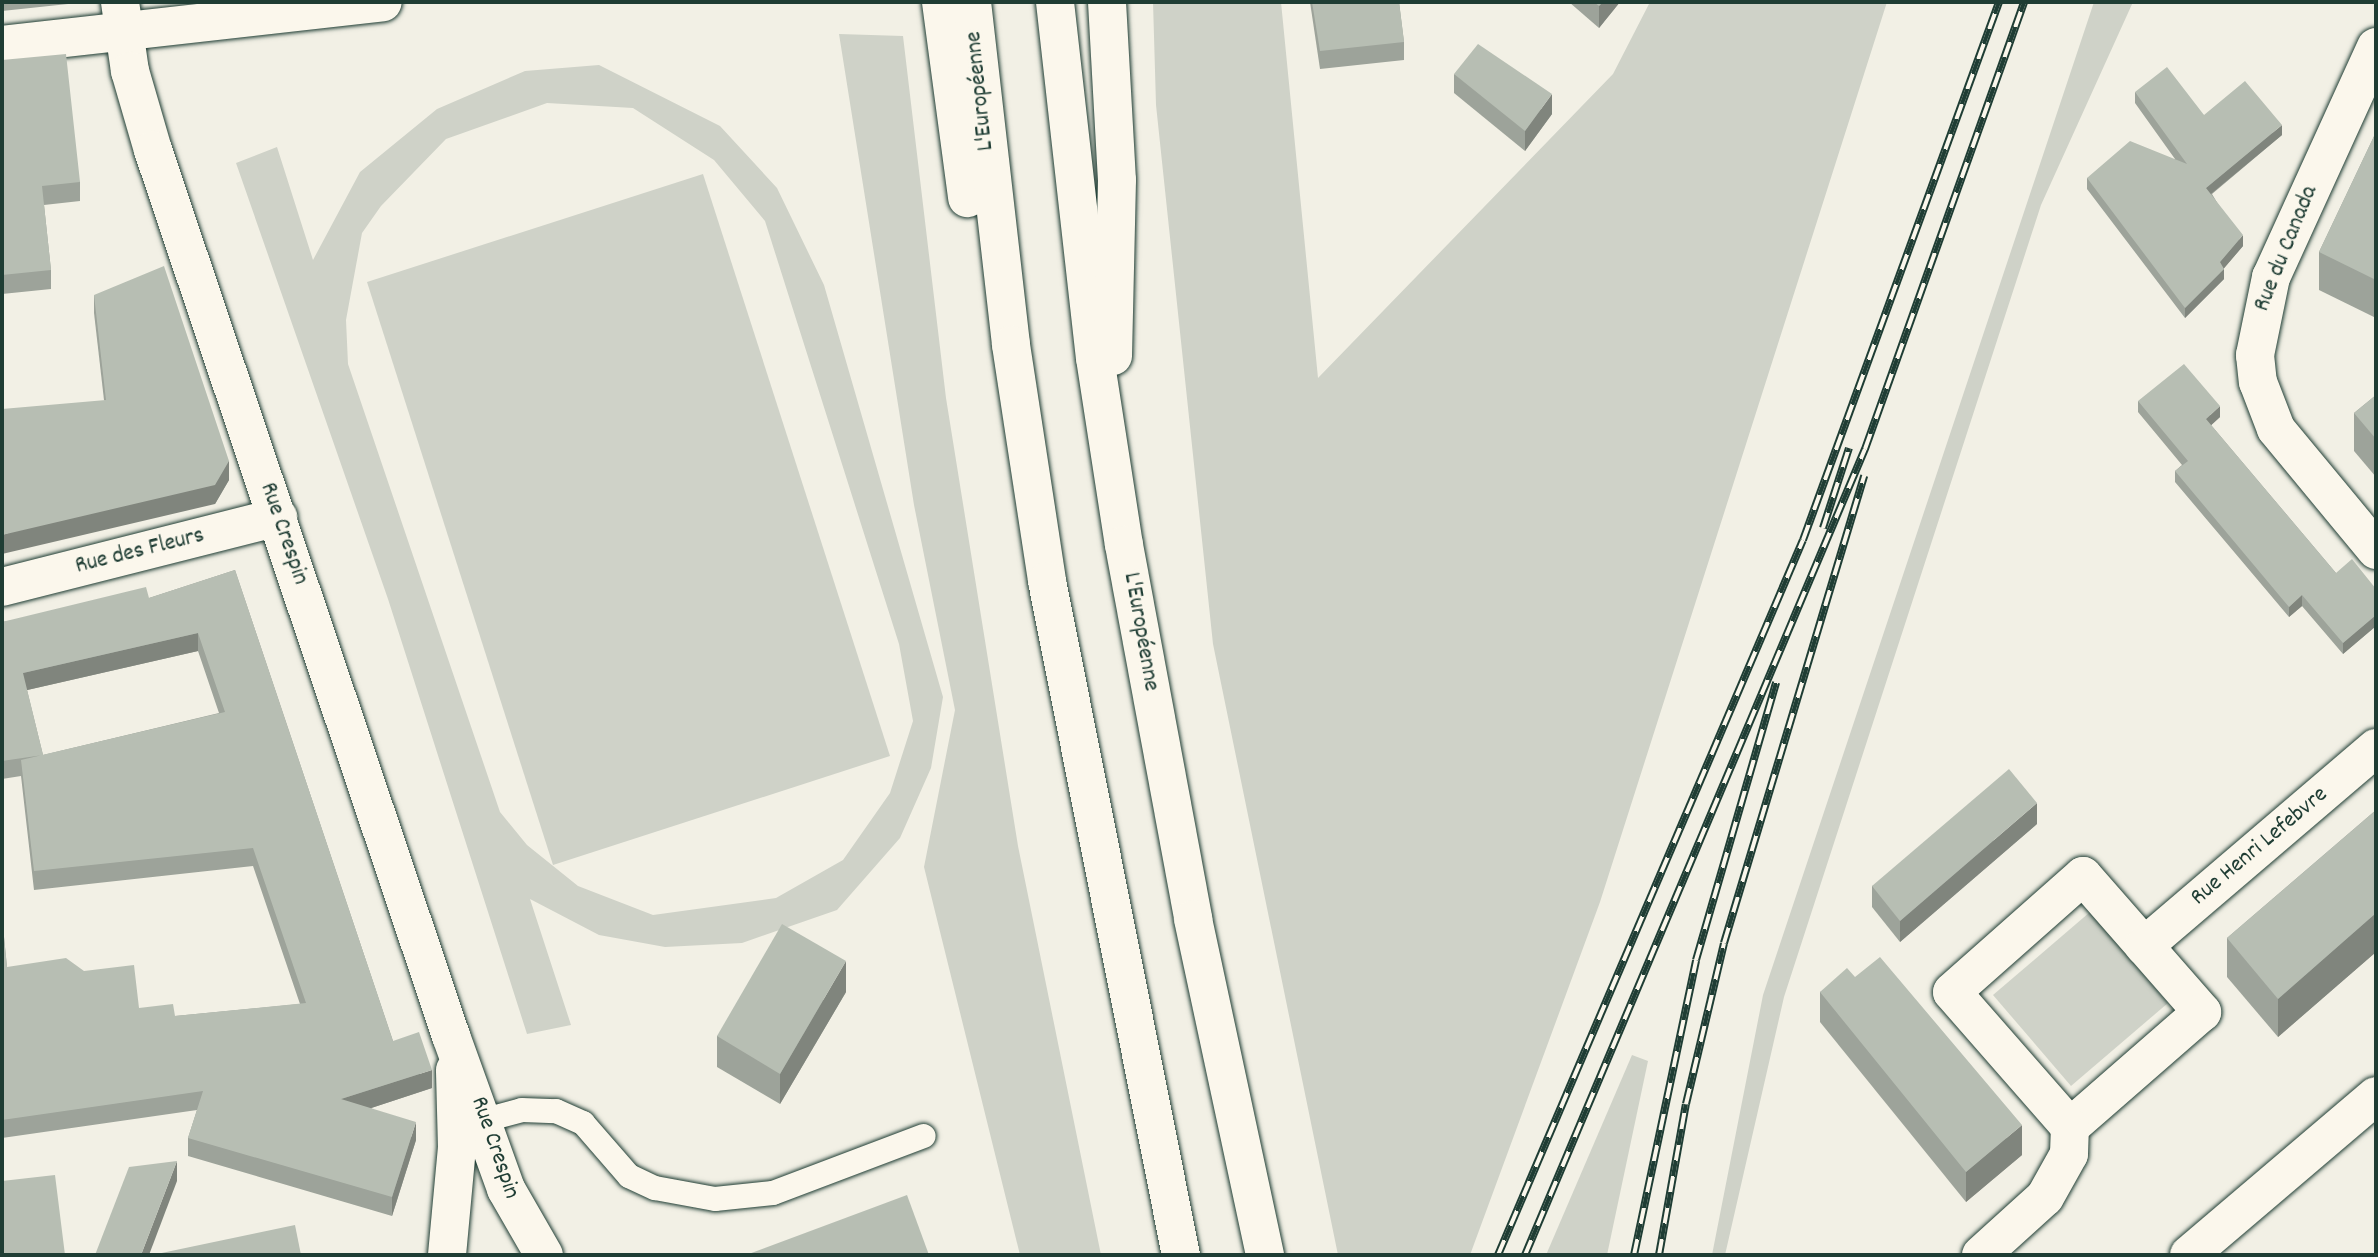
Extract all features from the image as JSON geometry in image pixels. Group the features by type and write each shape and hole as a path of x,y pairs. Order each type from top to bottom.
{"main road":[{"path":"2,45 122,16 383,2"},
{"name":"L'Européenne","path":"941,2 964,27 1028,466 1098,859 1181,1255"},
{"name":"L'Européenne","path":"1055,2 1110,449 1193,919 1265,1255"},
{"name":"Rue Crespin","path":"122,16 153,150 451,1036 485,1120 511,1200 544,1255"},
{"path":"1108,18 1117,249 1110,449"},
{"name":"Rue du Canada","path":"2376,47 2271,277 2255,355 2276,429 2376,550"},
{"name":"Rue des Fleurs","path":"2,587 278,517"},
{"name":"Rue Henri Lefebvre","path":"2144,946 2376,748"},
{"path":"1981,1255 2046,1197 2069,1154 2070,1127 1951,992 2083,876 2202,1012 2070,1127"},
{"name":"Rue Crespin","path":"447,1255 457,1147 451,1036"},
{"path":"2189,1255 2376,1096"}],"lane":[{"path":"485,1120 522,1110 556,1111 583,1124 629,1176 655,1188 715,1199 773,1193 925,1136"}],"shaded area":[{"path":"1153,2 1281,2 1318,378 1613,74 1650,2 1887,2 1600,902 1470,1255 1338,1255 1213,644 1156,105"},
{"path":"2094,2 2133,2 2041,205 1784,997 1725,1255 1712,1255 1763,995"},
{"path":"839,34 903,36 946,398 1018,846 1101,1255 1020,1255 924,867 955,710 914,505"},
{"path":"599,65 720,126 777,188 824,285 943,697 931,768 900,838 837,910 742,943 665,947 599,935 530,899 571,1025 527,1034 388,599 236,163 277,147 313,260 360,172 437,109 525,71","holes":["547,103 633,108 714,160 765,221 899,644 913,721 890,793 843,860 776,898 653,915 578,886 527,845 500,812 348,364 346,320 362,233 381,206 446,139"]},
{"path":"703,174 890,756 553,865 367,282"},
{"path":"2090,912 2168,1003 2071,1086 1993,995"},
{"path":"1632,1055 1648,1061 1607,1255 1546,1255"}],"building":[{"path":"1312,2 1399,2 1404,42 1320,51"},
{"path":"1478,44 1552,94 1525,131 1454,74"},
{"path":"66,54 80,182 42,186 51,270 2,275 2,60"},
{"path":"2167,67 2204,115 2245,81 2282,125 2206,188 2243,235 2220,262 2224,269 2185,308 2087,178 2130,141 2187,164 2135,92"},
{"path":"2376,132 2376,280 2319,252"},
{"path":"164,266 229,461 215,485 2,535 2,409 106,400 94,295"},
{"path":"2184,364 2220,406 2206,419 2336,573 2352,559 2376,589 2376,615 2343,643 2302,595 2289,607 2175,471 2188,461 2138,401"},
{"path":"2376,395 2376,439 2354,413"},
{"path":"235,570 393,1041 419,1032 432,1070 341,1099 416,1122 392,1197 188,1138 203,1091 2,1120 2,917 7,967 66,958 84,971 134,965 139,1008 173,1004 175,1016 306,1003 253,848 34,871 21,760 41,755 2,761 2,622 146,587 149,598","holes":["198,633 225,712 43,755 23,673"]},
{"path":"2009,769 2037,803 1900,921 1872,886"},
{"path":"2376,810 2376,913 2278,999 2227,938"},
{"path":"782,924 846,961 780,1074 717,1036"},
{"path":"1880,957 2022,1125 1966,1172 1820,992 1847,968 1855,977"},
{"path":"177,1161 141,1255 95,1255 129,1167"},
{"path":"55,1175 65,1255 2,1255 2,1181"},
{"path":"907,1195 929,1255 746,1255"},
{"path":"295,1225 301,1255 152,1255"}],"railway":[{"path":"1498,1255 1803,540 1999,2"},
{"path":"1525,1255 1865,449 2024,2"},
{"path":"1823,528 1849,448"},
{"path":"1659,1255 1686,1104 1724,943 1864,475"},
{"path":"1634,1255 1696,960 1776,682"}]}
